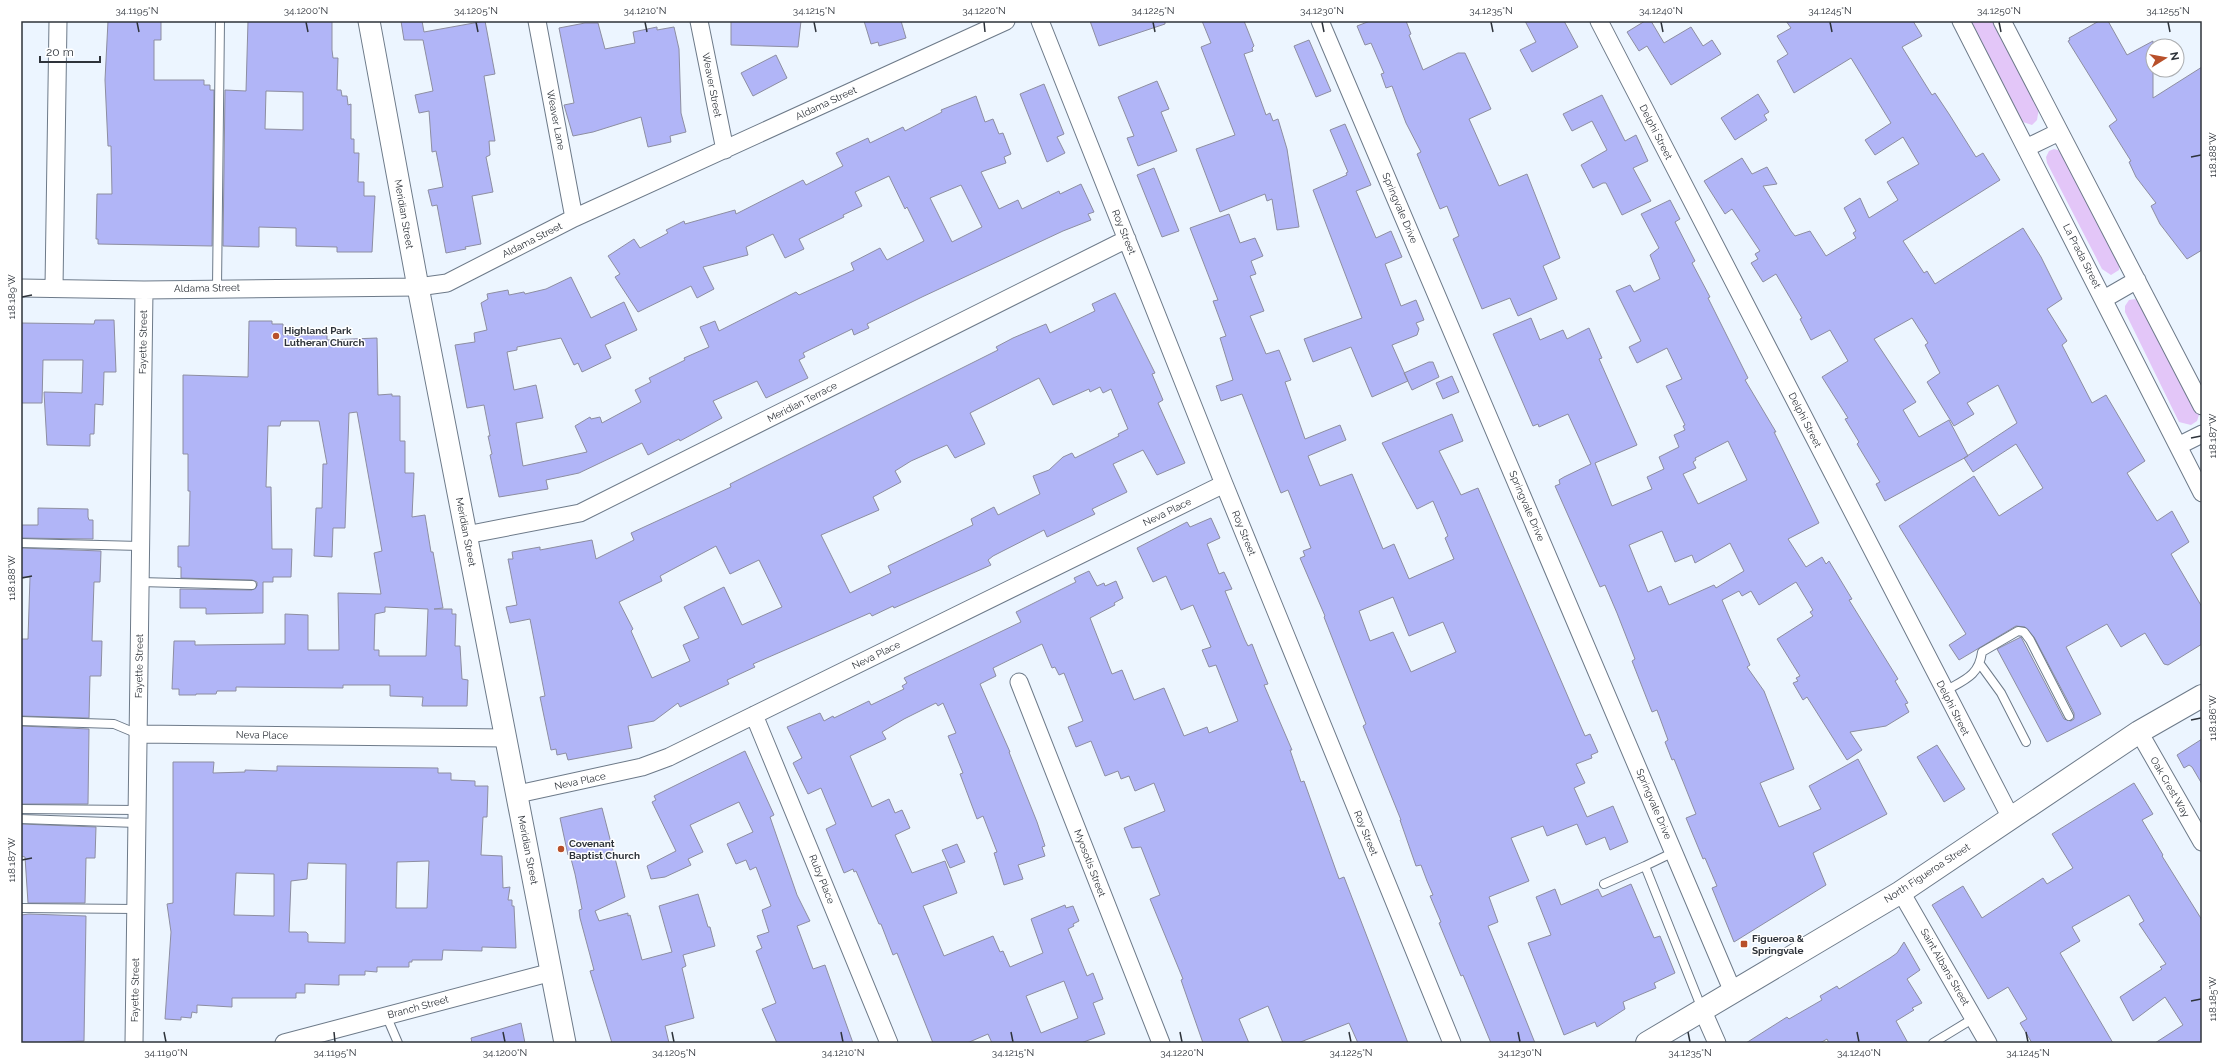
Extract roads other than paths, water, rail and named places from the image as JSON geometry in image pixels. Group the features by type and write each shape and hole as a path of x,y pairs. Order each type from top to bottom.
{"main road":[{"name":"North Figueroa Street","path":"1647,1043 1901,892 2139,732 2202,696"}],"street":[{"path":"54,288 58,21"},
{"name":"Meridian Street","path":"369,21 418,287 518,794 565,1043"},
{"name":"Weaver Lane","path":"537,21 574,218"},
{"name":"Weaver Street","path":"699,21 725,150"},
{"name":"Aldama Street","path":"21,288 144,290 217,288 418,287 447,282 574,218 1006,21"},
{"name":"Roy Street","path":"1040,21 1224,484 1452,1043"},
{"name":"Springvale Drive","path":"1320,21 1733,992"},
{"name":"Delphi Street","path":"1599,21 2011,818"},
{"name":"La Prada Street","path":"1961,21 2202,493"},
{"path":"2002,21 2202,406"},
{"path":"2026,148 2059,132"},
{"name":"Meridian Terrace","path":"466,535 580,513 1127,239"},
{"path":"2104,299 2137,280"},
{"name":"Fayette Street","path":"134,1043 144,290"},
{"path":"2178,446 2202,434"},
{"name":"Neva Place","path":"518,794 642,767 669,757 1224,484"},
{"name":"Myosotis Street","path":"1019,682 1161,1043"},
{"name":"Ruby Place","path":"754,715 889,1043"},
{"name":"Oak Crest Way","path":"2139,732 2202,842"},
{"name":"Neva Place","path":"138,734 506,738"},
{"name":"Saint Albans Street","path":"1901,892 1988,1043"},
{"name":"Branch Street","path":"288,1042 552,972"},
{"path":"1702,1009 1717,1043"}],"lane":[{"path":"217,288 220,21"},
{"path":"21,543 140,546"},
{"path":"140,582 252,585"},
{"path":"1945,691 1972,676 1980,664 1982,652 2018,631 2024,632 2030,640 2069,716"},
{"path":"1980,664 2001,693 2026,742"},
{"path":"21,721 114,724 138,734"},
{"path":"21,809 137,817"},
{"path":"21,819 137,817"},
{"path":"1604,884 1674,852"},
{"path":"1645,866 1702,1009"},
{"path":"21,908 136,909"},
{"path":"386,1015 398,1043"},
{"path":"1933,1043 1974,1018"}],"place":[{"name":"Highland Park Lutheran Church","path":"276,336"},
{"name":"Covenant Baptist Church","path":"561,849"},
{"name":"Figueroa & Springvale","path":"1744,944"}]}
